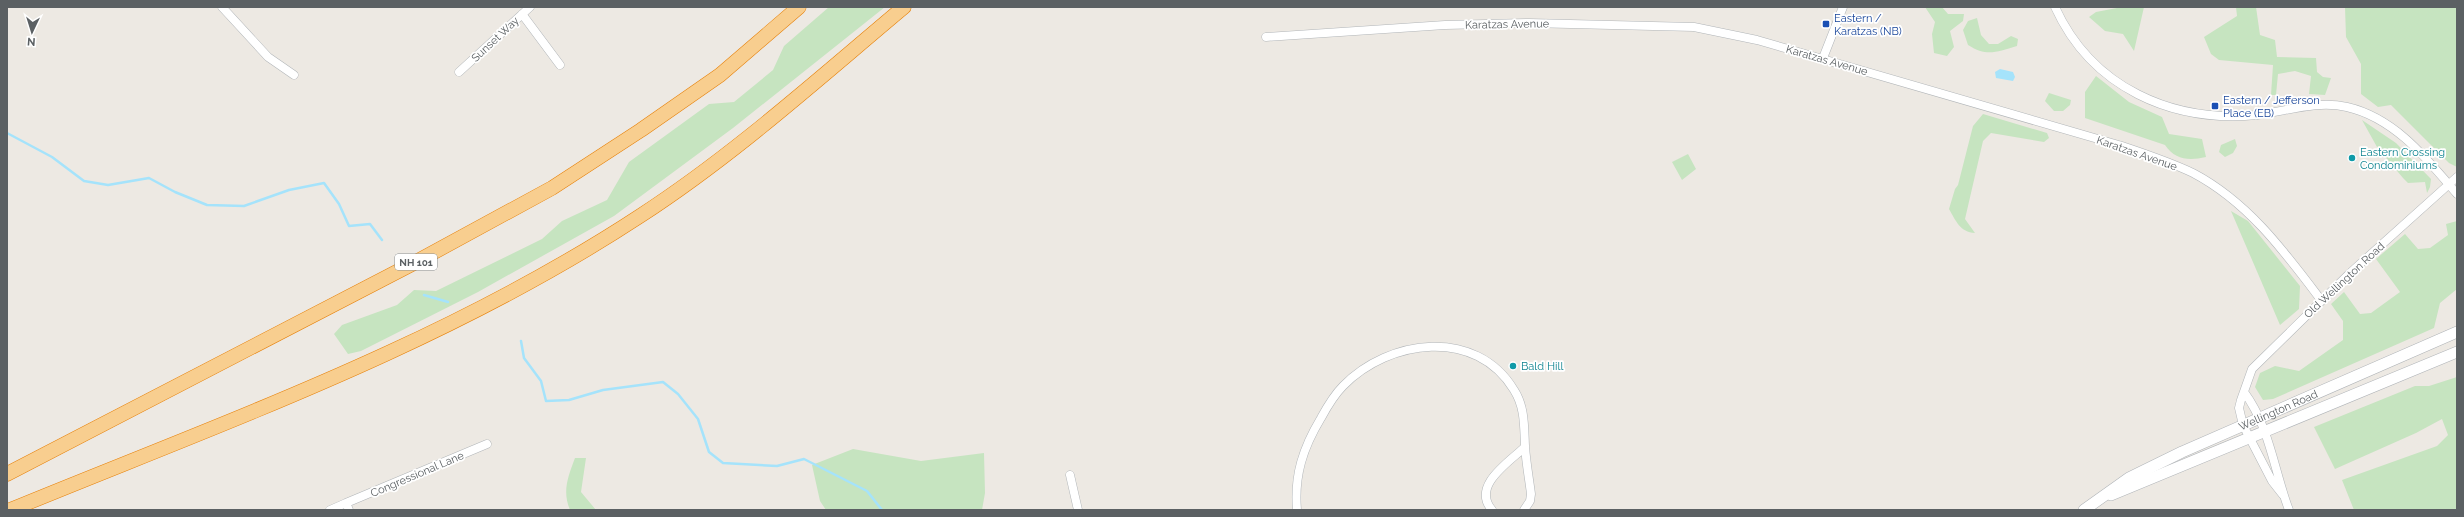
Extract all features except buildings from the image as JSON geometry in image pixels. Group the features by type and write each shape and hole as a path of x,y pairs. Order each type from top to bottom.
{"highway":[{"name":"NH 101","path":"7,474 414,263 552,188 641,130 720,75 799,7"},
{"path":"10,510 373,361 505,297 580,254 683,186 766,122 904,7"}],"main road":[{"name":"Wellington Road","path":"2084,510 2143,470 2457,332"},
{"name":"Wellington Road","path":"2104,497 2128,490 2457,352"}],"street":[{"path":"222,7 268,57 294,75"},
{"name":"Sunset Way","path":"459,72 530,7"},
{"path":"1823,58 1843,7"},
{"path":"2055,7 2076,42 2096,66 2120,84 2147,99 2188,113 2227,117 2261,114 2315,105 2348,107 2373,116 2392,126 2457,194"},
{"path":"522,14 560,65"},
{"name":"Karatzas Avenue","path":"1266,37 1445,25 1529,23 1647,24 1694,27 1728,33 1823,58 2122,146 2193,174 2248,212 2282,249 2321,300"},
{"name":"Old Wellington Road","path":"2283,495 2272,481 2243,425 2239,408 2252,369 2321,300 2457,176"},
{"path":"1297,510 1296,481 1301,457 1328,406 1343,386 1364,368 1390,355 1418,347 1446,346 1474,353 1487,362 1507,381 1520,403 1531,494 1530,501 1524,510"},
{"path":"2244,392 2265,432 2280,477 2283,495 2289,510"},
{"name":"Congressional Lane","path":"330,510 348,507 487,444"},
{"path":"1492,510 1485,498 1488,483 1525,446"},
{"path":"1070,475 1078,510"}],"green space":[{"path":"829,7 885,7 733,128 614,216 478,292 361,351 348,354 334,334 342,325 397,305 414,290 436,291 542,239 562,221 607,200 629,162 709,104 734,102 773,70 784,46"},
{"path":"1925,7 1942,7 1948,14 1964,14 1963,21 1950,31 1954,47 1947,56 1934,53 1932,34 1935,22"},
{"path":"2122,7 2144,7 2134,51 2123,34 2105,31 2089,17 2096,12"},
{"path":"2236,7 2256,7 2260,35 2275,40 2277,57 2316,58 2317,72 2323,77 2331,78 2325,95 2309,94 2311,76 2295,71 2278,74 2276,95 2271,95 2273,65 2219,60 2211,54 2204,37 2237,16"},
{"path":"2345,7 2457,7 2457,167 2449,163 2391,105 2378,107 2361,94 2361,64 2346,37"},
{"path":"1977,18 1981,35 1989,44 1998,44 2011,36 2018,39 2017,46 1986,52 1968,45 1963,30 1968,21"},
{"path":"2096,76 2129,102 2162,117 2169,134 2202,139 2206,157 2194,159 2183,158 2173,154 2165,145 2085,118 2085,92"},
{"path":"2049,93 2071,100 2070,105 2063,111 2054,111 2045,101"},
{"path":"1983,114 2047,133 2049,138 2044,142 1991,133 1983,141 1965,219 1975,233 1966,231 1962,228 1956,222 1949,209 1955,189 1958,185 1973,126"},
{"path":"2362,120 2396,143 2431,179 2430,187 2427,193 2425,182 2408,183 2403,178 2377,147"},
{"path":"2235,139 2237,146 2233,153 2225,157 2219,152 2221,145"},
{"path":"1688,154 1696,169 1682,180 1672,162"},
{"path":"2231,211 2248,221 2300,286 2299,309 2280,325"},
{"path":"2457,221 2457,289 2440,303 2434,328 2273,399 2263,400 2255,387 2260,373 2275,366 2299,371 2343,340 2343,321 2331,304 2344,292 2360,314 2371,313 2400,292 2376,259 2405,234 2418,249 2430,248 2448,235 2446,224"},
{"path":"2457,377 2457,510 2354,510 2342,480 2437,446 2448,435 2442,419 2416,433 2335,469 2314,427 2415,386 2429,386"},
{"path":"853,449 921,461 984,453 985,493 982,510 826,510 820,501 812,465"},
{"path":"575,458 586,458 581,492 596,510 570,510 566,497 566,490 568,478"}],"water":[{"path":"2000,69 2013,72 2015,77 2013,81 1996,78 1995,72"}],"waterway":[{"path":"7,133 52,157 84,181 108,185 149,178 175,192 207,205 244,206 289,190 324,183 339,204 349,226 370,224 382,240"},
{"path":"424,295 448,302"},
{"path":"521,341 524,358 541,381 546,401 569,400 603,390 663,382 678,394 698,419 709,452 723,463 777,466 804,459 867,491 882,510"}],"place":[{"name":"Eastern / Karatzas (NB)","path":"1826,24"},
{"name":"Eastern / Jefferson Place (EB)","path":"2215,106"},
{"name":"Eastern Crossing Condominiums","path":"2352,158"},
{"name":"Bald Hill","path":"1513,366"}]}
